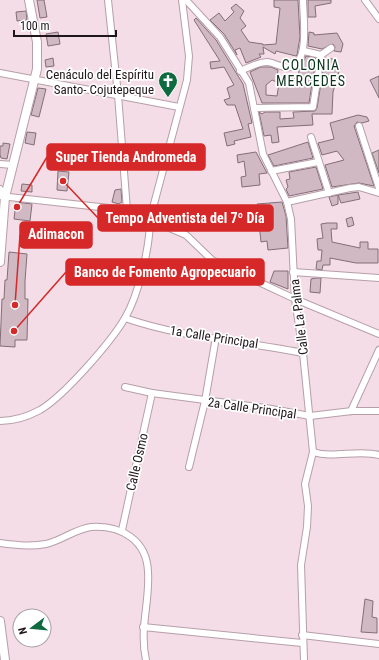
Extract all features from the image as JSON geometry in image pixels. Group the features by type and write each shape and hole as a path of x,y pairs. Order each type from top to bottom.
{"street":[{"path":"0,262 3,196 13,165 35,79 38,59 30,0"},
{"path":"108,0 118,95 127,210"},
{"path":"0,421 14,421 41,409 62,392 92,362 125,318 140,280 150,233 150,219 178,106 187,80 189,56 182,0"},
{"name":"Calle La Palma","path":"186,0 220,37 240,71 249,83 263,154 286,202 291,219 295,299 303,353 310,416 312,452 305,484 308,506 307,527 301,565 302,644 304,660"},
{"path":"240,71 260,63 268,62 276,66 291,67 299,62 304,51 302,0"},
{"path":"365,0 379,19"},
{"path":"254,108 313,107 322,55 331,48"},
{"path":"304,51 322,55"},
{"path":"0,73 178,106"},
{"path":"359,126 379,188"},
{"path":"311,137 328,193"},
{"path":"271,171 318,162"},
{"path":"0,164 13,165"},
{"path":"286,202 359,187 379,193"},
{"path":"0,189 3,196"},
{"path":"3,196 127,210 186,234 212,260 295,299 379,334"},
{"path":"294,272 379,278"},
{"name":"1a Calle Principal","path":"125,318 146,325 303,353"},
{"path":"189,467 205,401 216,338"},
{"path":"351,411 379,350"},
{"name":"2a Calle Principal","path":"125,387 152,393 266,408 310,416 351,411 379,411"},
{"name":"Calle Osmo","path":"122,530 152,393"},
{"path":"312,452 321,455 368,453 379,455"},
{"path":"0,544 28,546 47,543 68,534 92,527 122,530 134,539 144,552 148,572 143,627 143,646 146,660"},
{"path":"0,621 5,660"},
{"path":"143,627 302,644"},
{"path":"302,635 379,644"}],"building":[{"path":"37,0 44,0 47,17 40,18"},
{"path":"274,0 298,0 300,37 297,55 276,51 275,54 263,47 264,54 259,54 261,57 246,63 240,48 235,50 237,55 224,34 210,20 219,13 225,21 234,12 231,8 236,4 244,11 240,18 246,26 241,30 249,42 263,45 276,44 280,8 274,7"},
{"path":"308,0 331,0 331,3 315,6 316,17 308,17"},
{"path":"26,11 27,20 17,21 16,12"},
{"path":"196,18 216,40 243,84 252,123 248,124 251,137 234,141 235,144 227,146 224,133 243,129 235,105 227,105 224,100 230,98 227,88 234,85 224,67 211,69 210,62 220,61 194,20"},
{"path":"58,32 60,44 48,46 46,34"},
{"path":"309,32 314,33 314,35 337,33 343,44 341,52 334,51 335,47 333,44 322,49 308,46"},
{"path":"306,56 316,58 309,103 262,103 250,72 261,67 271,67 278,70 277,78 298,79 299,71","holes":["272,80 279,83 277,96 266,95 266,85"]},
{"path":"53,58 54,66 46,67 45,60"},
{"path":"325,58 333,59 333,66 340,68 333,92 332,114 312,114 313,125 277,127 279,142 272,143 271,135 264,136 259,112 262,114 265,112 280,112 280,119 294,118 293,112 315,111 317,108"},
{"path":"379,76 379,98 370,80"},
{"path":"38,88 46,89 39,117 31,115"},
{"path":"358,115 367,117 369,121 362,123 357,122 354,126 374,186 359,183 332,187 325,165 344,160 337,151 322,155 318,143 334,139 330,123"},
{"path":"27,132 36,133 34,145 25,143"},
{"path":"308,142 313,158 274,166 268,155"},
{"path":"3,143 10,144 7,159 1,158 0,155 0,146 3,146"},
{"path":"379,150 379,173 372,153"},
{"path":"256,152 267,173 259,174 260,185 242,187 241,177 246,176 244,161 238,163 237,155"},
{"path":"316,167 323,189 289,196 286,189 288,187 286,180 290,179 289,172"},
{"path":"58,171 69,172 67,191 57,190"},
{"path":"22,184 32,185 32,192 21,191"},
{"path":"121,189 122,202 119,204 112,202 115,190"},
{"path":"358,192 360,199 341,203 338,195"},
{"path":"338,195 338,204 332,206 329,197"},
{"path":"16,202 32,204 30,221 14,219"},
{"path":"282,202 286,216 288,248 268,250 267,241 261,242 257,204"},
{"path":"352,217 354,225 348,227 346,219"},
{"path":"337,223 337,229 331,229 332,242 360,248 360,242 368,242 368,249 378,249 378,263 356,263 330,258 330,265 323,265 322,270 316,269 317,261 321,261 322,250 318,250 317,239 323,238 321,224"},
{"path":"9,252 27,254 25,299 28,299 27,340 15,340 15,347 0,346 2,299 4,299 5,280 7,280"},
{"path":"274,271 288,271 288,289 270,282"},
{"path":"321,278 320,293 310,292 311,279"},
{"path":"365,599 373,601 372,617 377,618 377,633 361,632"}],"place":[{"name":"Cenáculo del Espíritu Santo- Cojutepeque","path":"168,98"},
{"name":"Tempo Adventista del 7º Día","path":"63,181"},
{"name":"Super Tienda Andromeda","path":"17,207"},
{"name":"Adimacon","path":"15,305"},
{"name":"Banco de Fomento Agropecuario","path":"14,331"}],"district":[{"name":"COLONIA MERCEDES","path":"311,74"}]}
